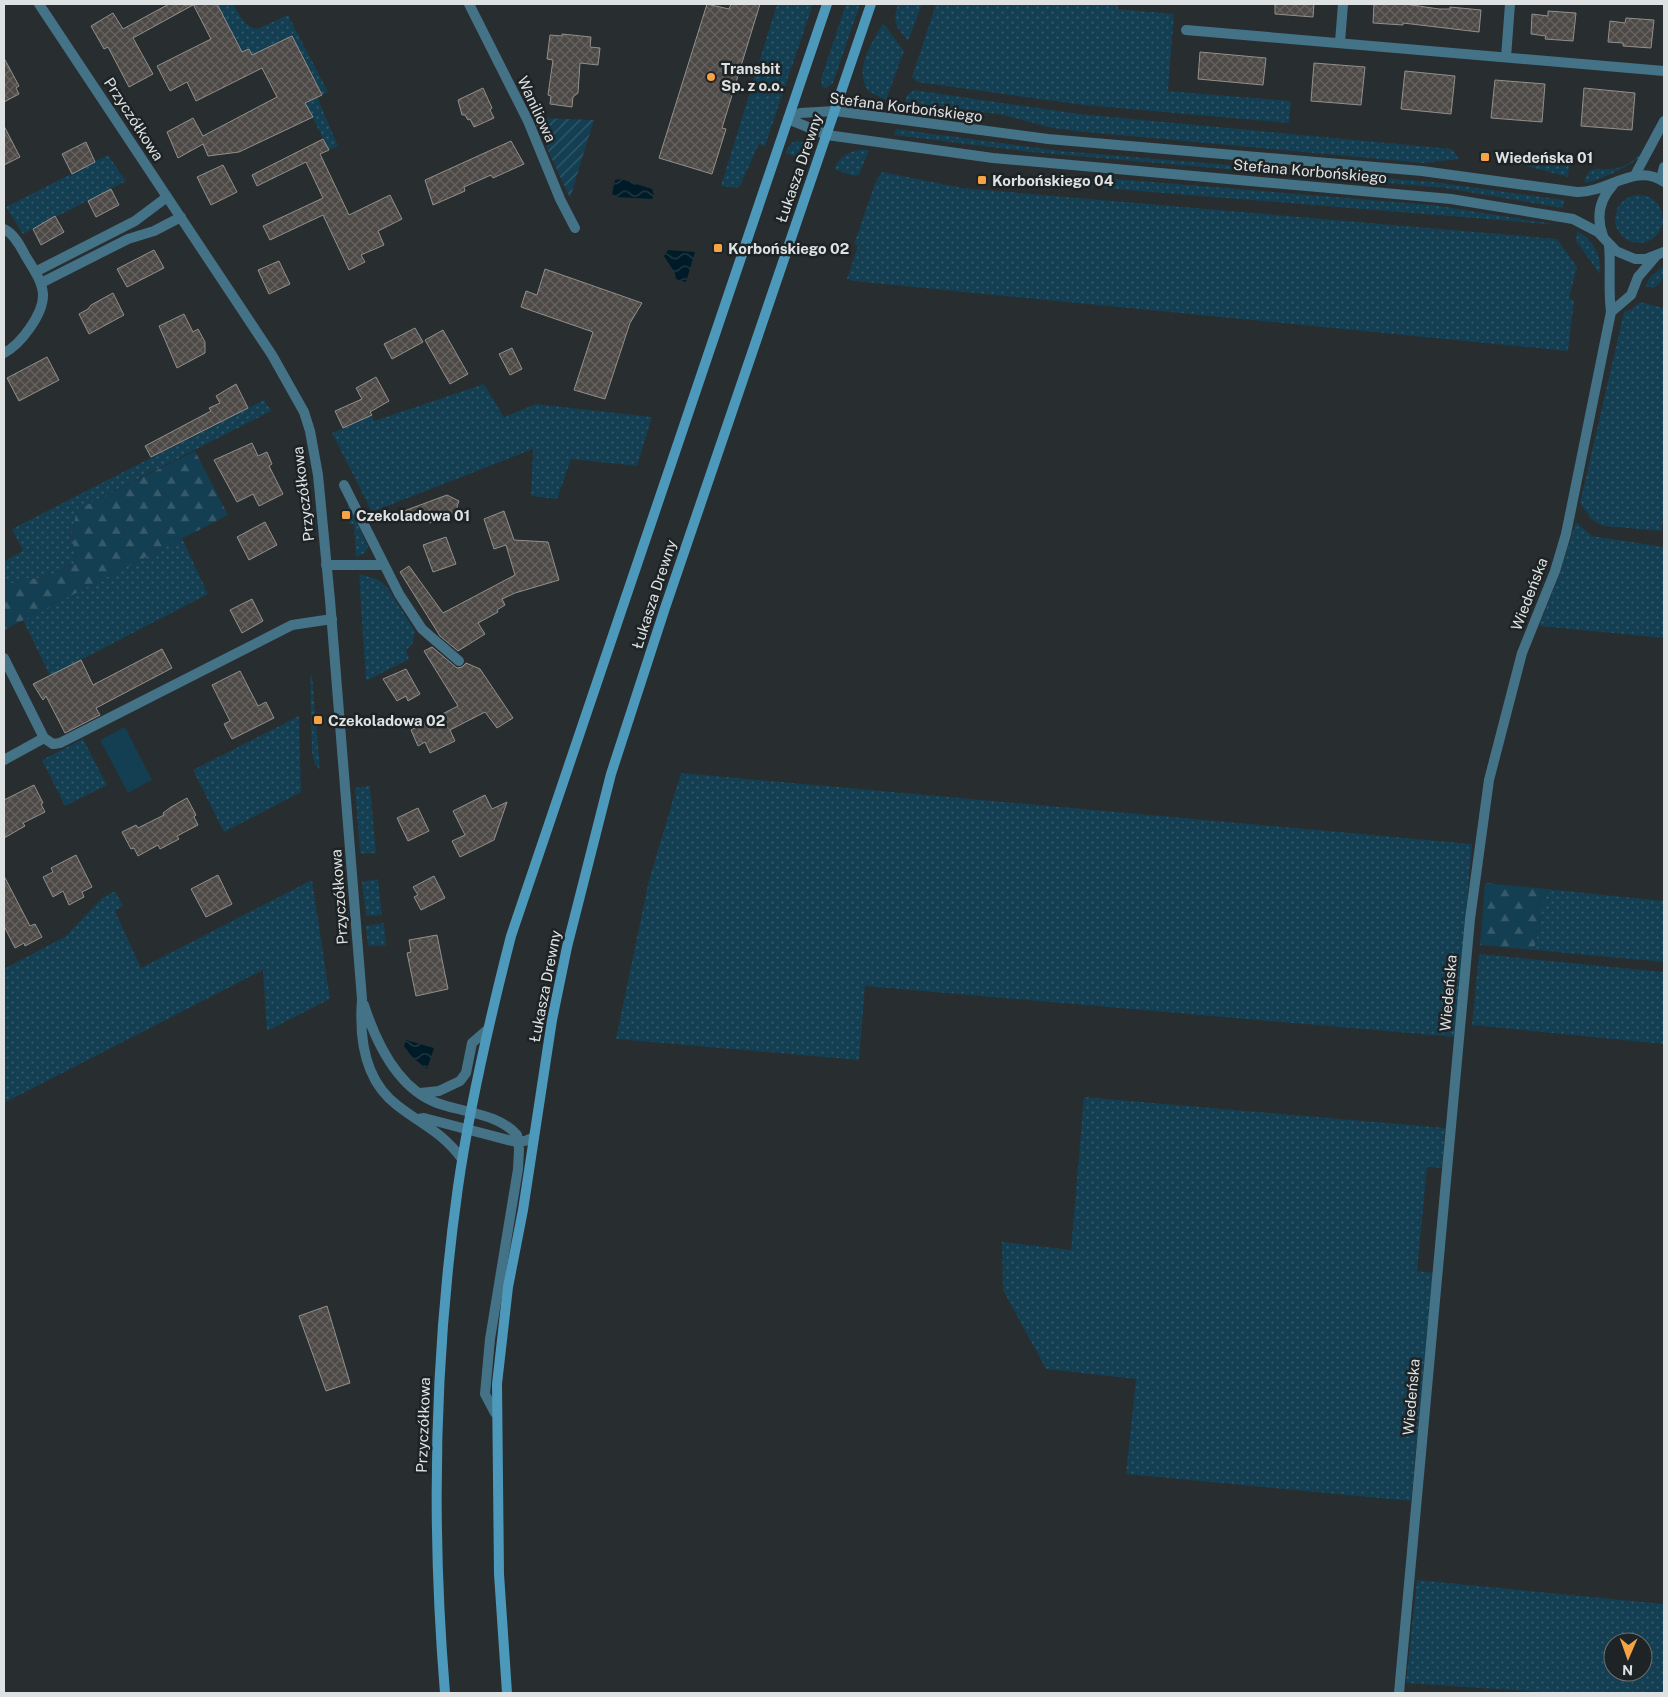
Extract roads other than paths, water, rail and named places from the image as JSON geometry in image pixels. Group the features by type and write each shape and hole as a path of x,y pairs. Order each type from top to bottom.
{"main road":[{"name":"Łukasza Drewny","path":"462,1159 487,1030 511,936 827,4"},
{"name":"Łukasza Drewny","path":"495,1413 502,1327 523,1210 552,1020 567,946 611,774 665,608 871,4"},
{"name":"Przyczółkowa","path":"445,1693 436,1548 437,1404 448,1271 462,1159"},
{"path":"495,1413 499,1574 507,1693"}],"street":[{"name":"Przyczółkowa","path":"40,4 272,354 304,412 316,465 332,619 362,999 362,1039 370,1069 388,1097 417,1119 438,1131 462,1159"},
{"name":"Waniliowa","path":"470,4 528,121 545,173 575,228"},
{"path":"1340,42 1343,4"},
{"path":"1506,58 1510,4"},
{"path":"1186,30 1664,71"},
{"name":"Stefana Korbońskiego","path":"788,119 800,113 835,111 1048,140 1422,171 1558,190 1588,192 1635,175"},
{"name":"Stefana Korbońskiego","path":"788,119 826,135 1025,162 1423,195 1573,219 1598,232 1609,245 1624,256 1635,259 1660,254"},
{"path":"1664,120 1635,175 1648,175 1663,181 1664,167"},
{"path":"1609,245 1603,235 1599,212 1602,201 1616,183"},
{"path":"35,272 135,221 167,197"},
{"path":"41,283 128,239 154,231 180,217"},
{"path":"4,229 12,234 35,272 41,283 43,296 27,334 14,348 4,353"},
{"name":"Wiedeńska","path":"1399,1693 1470,919 1489,780 1522,653 1555,571 1566,534 1611,312 1608,290 1611,266 1609,245"},
{"path":"1611,312 1631,295 1638,277 1660,254"},
{"path":"344,485 398,594 422,630 459,662"},
{"path":"326,565 384,565"},
{"path":"4,658 44,738 53,744 60,743 292,625 332,619"},
{"path":"4,760 44,738"},
{"name":"Przyczółkowa","path":"362,999 371,1027 382,1050 401,1076 420,1093 436,1103 500,1121 517,1134 518,1141"},
{"path":"420,1093 439,1091 460,1081 466,1073 472,1043 487,1030"},
{"path":"417,1119 424,1118 518,1141 534,1137"},
{"path":"495,1413 485,1394 490,1339 518,1169 518,1141"}],"water":[{"path":"621,179 652,189 654,195 652,199 617,197 612,194 615,180"},
{"path":"668,250 695,252 686,282 676,279 675,273 664,256"},
{"path":"406,1040 434,1048 427,1069 412,1057 404,1046"}],"place":[{"name":"Transbit Sp. z o.o.","path":"711,77"},
{"name":"Wiedeńska 01","path":"1485,157"},
{"name":"Korbońskiego 04","path":"982,180"},
{"name":"Korbońskiego 02","path":"718,248"},
{"name":"Czekoladowa 01","path":"346,515"},
{"name":"Czekoladowa 02","path":"318,720"}]}
